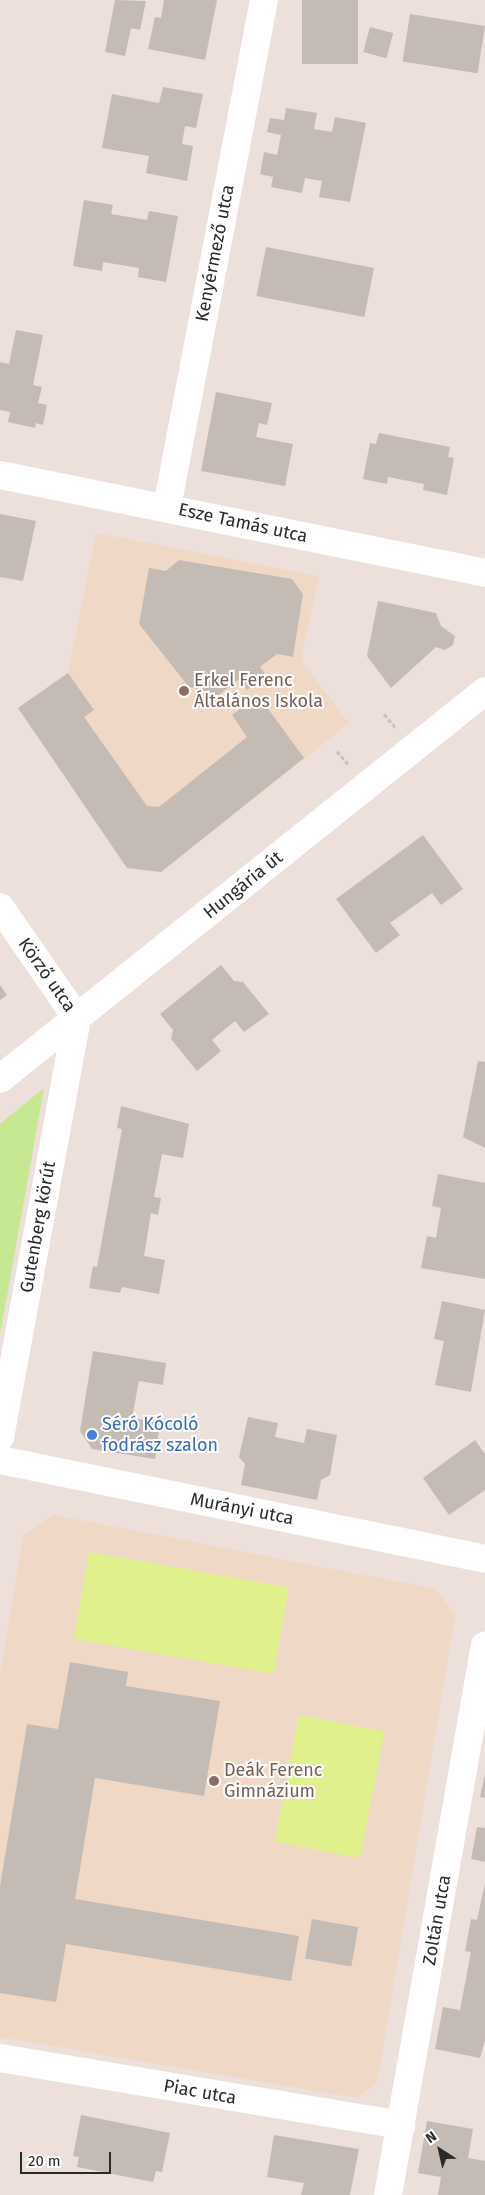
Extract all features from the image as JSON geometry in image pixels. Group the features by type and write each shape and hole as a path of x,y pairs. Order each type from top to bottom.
{"street":[{"name":"Kenyérmező utca","path":"167,507 264,0"},
{"name":"Esze Tamás utca","path":"0,475 167,507 485,573"},
{"name":"Hungária út","path":"0,1079 485,691"},
{"name":"Körző utca","path":"0,907 77,1018"},
{"name":"Gutenberg körút","path":"0,1437 77,1018"},
{"name":"Murányi utca","path":"0,1460 485,1559"},
{"name":"Zoltán utca","path":"388,2195 485,1645"},
{"name":"Piac utca","path":"0,2058 401,2125"}],"shaded area":[{"name":"Erkel Ferenc Általános Iskola","path":"96,533 319,576 301,660 349,723 161,872 127,868 18,708 68,673"},
{"name":"Deák Ferenc Gimnázium","path":"54,1515 435,1589 455,1614 377,2083 357,2098 0,2037 0,1676 23,1535"}],"green space":[{"path":"44,1088 0,1335 0,1124"},
{"path":"89,1552 289,1587 274,1674 74,1639"},
{"path":"299,1715 384,1732 360,1858 274,1842"}],"building":[{"path":"115,0 146,1 140,30 131,28 125,56 105,52"},
{"path":"164,0 217,0 205,60 148,49 155,17 161,18"},
{"path":"302,0 358,0 358,64 302,64"},
{"path":"410,14 485,26 478,73 402,61"},
{"path":"370,27 393,33 386,58 363,52"},
{"path":"163,87 203,94 196,128 185,126 182,144 193,146 187,181 146,173 149,156 102,148 112,94 159,103"},
{"path":"286,108 317,113 314,129 332,132 335,117 366,123 350,202 319,197 322,181 305,178 302,193 271,187 273,177 260,174 264,152 277,155 281,135 267,132 270,118 284,120"},
{"path":"84,200 113,205 111,214 147,220 149,211 178,216 166,282 138,277 139,268 103,262 102,271 73,266"},
{"path":"266,247 374,268 364,317 256,296"},
{"path":"16,330 43,335 33,385 42,387 38,403 47,405 43,425 36,423 35,428 8,422 10,412 0,410 0,362 9,364"},
{"path":"216,392 272,403 267,425 259,423 256,437 293,444 285,486 201,471"},
{"path":"379,433 450,447 448,457 454,458 447,495 423,490 424,484 388,477 387,484 363,479 370,443 376,444"},
{"path":"0,514 36,521 23,581 0,577"},
{"path":"179,560 292,579 303,594 293,657 277,654 260,667 266,675 247,690 239,679 210,702 200,689 189,687 139,624 149,568 166,571"},
{"path":"378,601 436,613 441,626 455,636 453,645 445,650 436,647 391,688 367,656"},
{"path":"68,673 94,710 84,717 147,806 159,807 247,737 232,715 258,695 304,758 161,872 127,868 18,708"},
{"path":"423,835 463,889 441,905 432,893 390,923 400,935 376,953 336,899"},
{"path":"221,965 234,981 243,982 269,1014 244,1032 235,1021 212,1040 221,1051 197,1071 171,1039 173,1030 160,1014"},
{"path":"0,985 7,995 0,1000"},
{"path":"478,1061 485,1062 485,1148 463,1137"},
{"path":"121,1106 189,1124 183,1158 162,1154 154,1197 161,1198 158,1215 151,1213 144,1256 165,1260 159,1294 122,1287 120,1293 89,1288 93,1266 97,1267 122,1129 117,1128"},
{"path":"438,1174 485,1183 485,1279 421,1268 427,1236 436,1238 441,1208 432,1206"},
{"path":"442,1301 485,1310 471,1392 435,1385 444,1341 434,1339"},
{"path":"93,1351 166,1363 163,1385 139,1381 132,1418 160,1423 155,1459 92,1449 80,1431"},
{"path":"248,1417 278,1423 275,1437 304,1443 307,1429 337,1435 330,1475 321,1480 317,1500 241,1485 245,1464 239,1457"},
{"path":"475,1440 485,1454 485,1490 449,1515 423,1478"},
{"path":"70,1662 128,1672 126,1686 220,1701 204,1796 95,1778 75,1899 299,1936 291,1981 66,1944 56,2002 0,1993 0,1886 27,1724 58,1729"},
{"path":"485,1774 485,1798 480,1797"},
{"path":"477,1827 485,1828 485,1862 471,1859"},
{"path":"485,1883 485,2040 480,2058 435,2049 443,2007 460,2010 471,1952 465,1951 471,1919 477,1920"},
{"path":"312,1919 358,1927 351,1967 305,1958"},
{"path":"81,2115 170,2133 162,2172 156,2171 153,2182 77,2167 79,2157 73,2156"},
{"path":"427,2121 473,2129 468,2158 485,2161 485,2195 438,2195 441,2177 418,2173"},
{"path":"274,2135 359,2149 350,2195 301,2195 304,2183 267,2177"}],"place":[{"name":"Erkel Ferenc Általános Iskola","path":"184,691"},
{"name":"Séró Kócoló fodrász szalon","path":"92,1435"},
{"name":"Deák Ferenc Gimnázium","path":"214,1781"}]}
